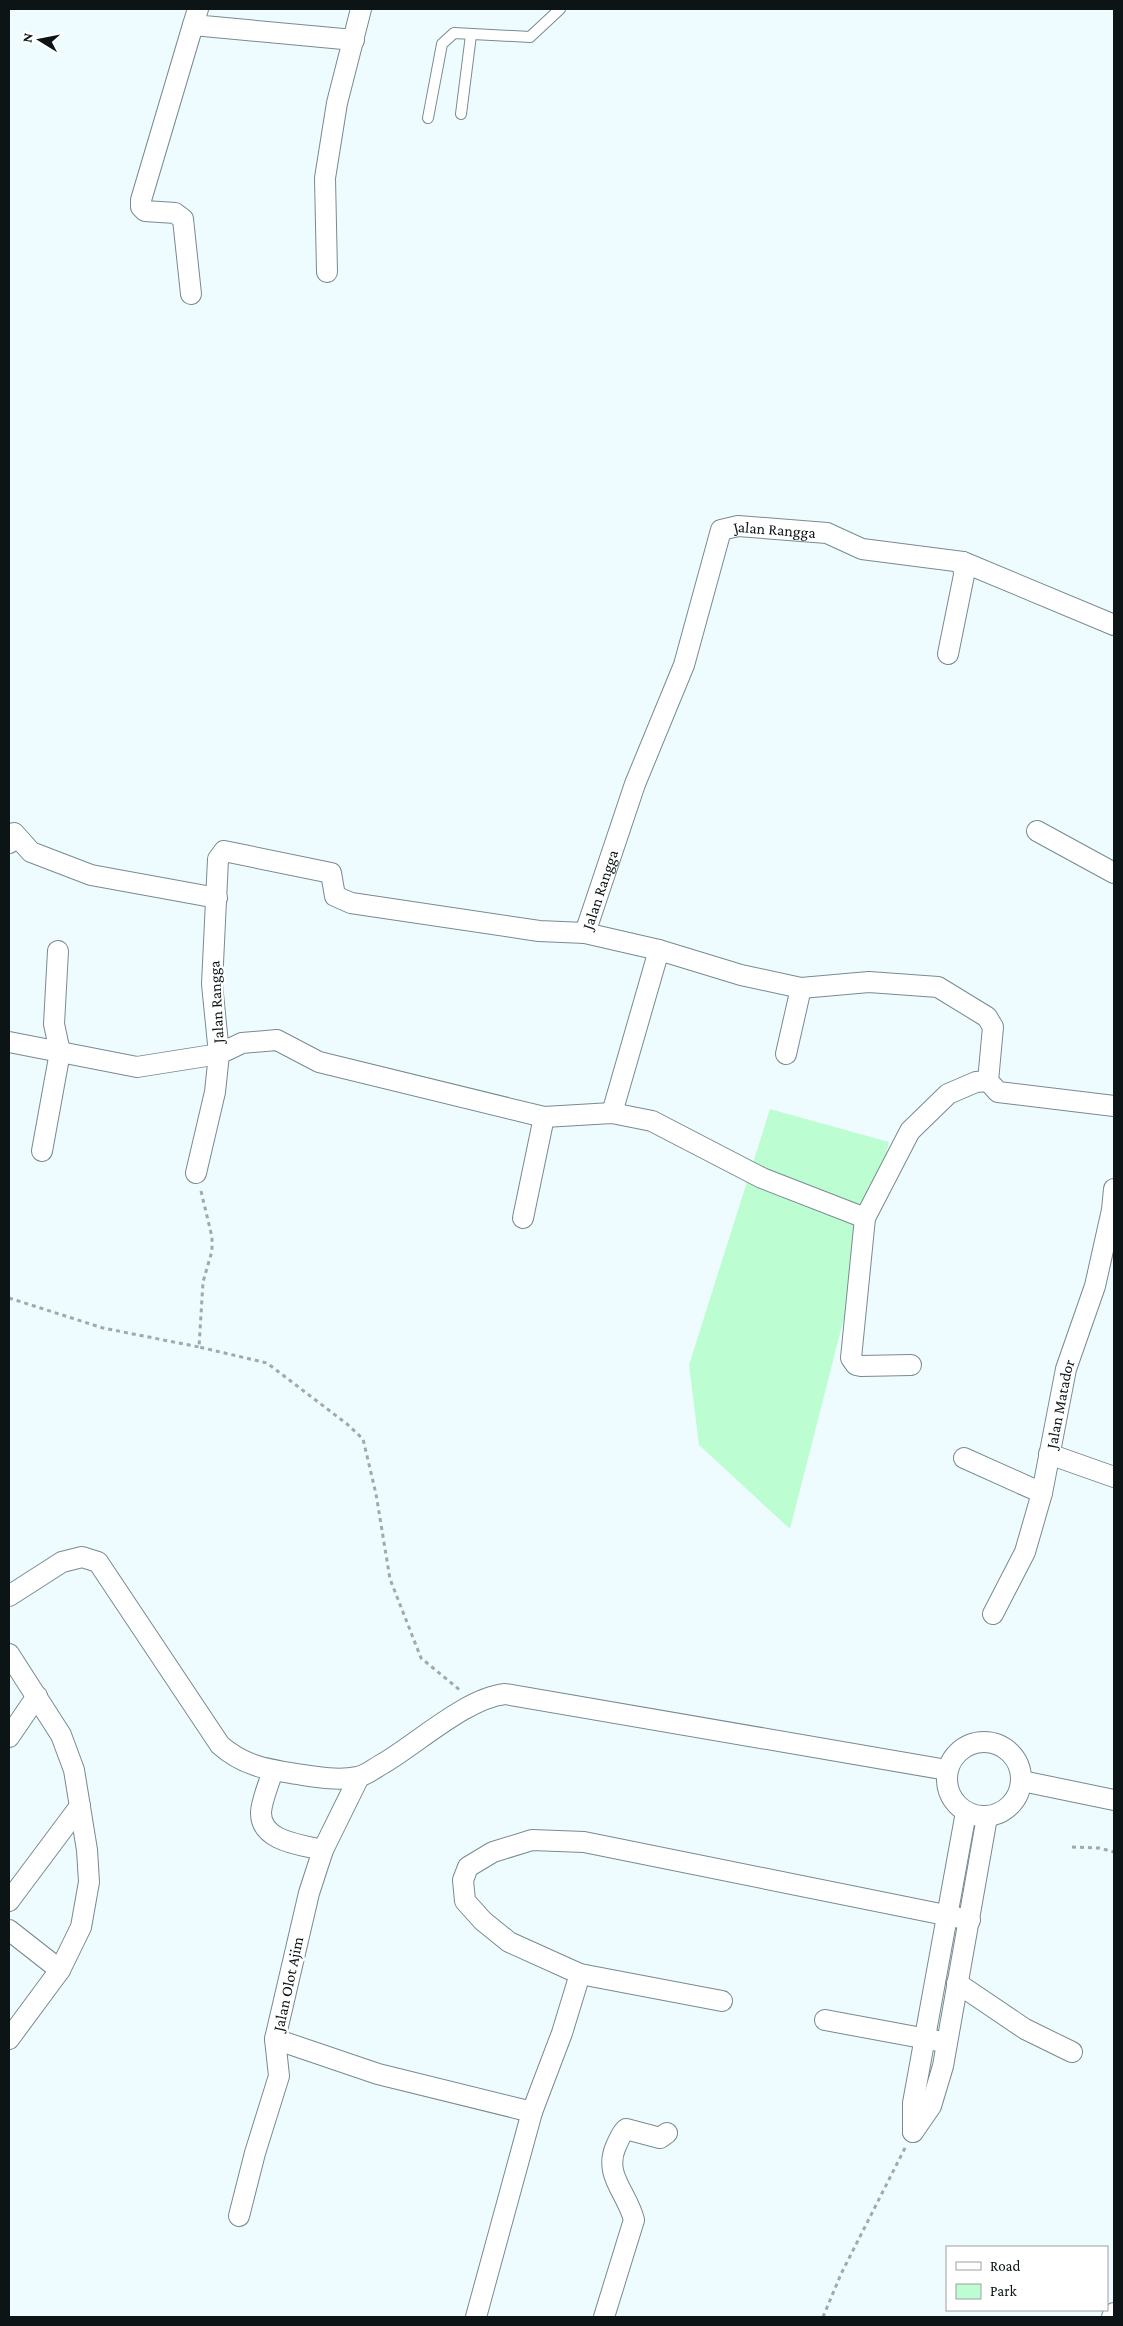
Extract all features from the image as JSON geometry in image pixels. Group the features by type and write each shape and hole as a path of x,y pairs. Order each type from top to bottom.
{"street":[{"path":"327,272 325,178 338,104 361,9"},
{"path":"191,294 183,219 175,213 145,211 141,207 141,200 196,17 354,40"},
{"name":"Jalan Rangga","path":"9,1042 137,1067 219,1054 212,984 218,859 224,851 331,873 335,896 351,902 539,931 585,933 634,784 684,665 721,530 738,526 827,533 862,549 963,562 1114,625"},
{"path":"948,654 964,574 963,562"},
{"path":"1037,831 1114,873"},
{"path":"9,843 14,833 31,852 92,874 217,898"},
{"path":"585,933 658,950 741,975 801,988 869,982 938,987 987,1016 992,1027 988,1081 998,1092 1114,1106"},
{"path":"612,1113 658,950"},
{"path":"42,1150 60,1052 54,1024 58,951"},
{"path":"786,1054 801,988"},
{"path":"196,1173 215,1092 219,1054 242,1042 277,1040 319,1062 544,1117 612,1113 652,1121 762,1178 865,1218"},
{"path":"911,1365 861,1366 856,1365 851,1358 865,1218 910,1131 948,1094 976,1082 988,1081"},
{"path":"523,1218 544,1117"},
{"name":"Jalan Matador","path":"993,1614 1025,1552 1042,1493 1066,1369 1095,1286 1113,1210 1114,1189"},
{"path":"1049,1454 1114,1477"},
{"path":"964,1458 1042,1493"},
{"path":"9,1596 62,1562 82,1557 98,1562 220,1745 234,1757 250,1764 273,1770 341,1779 359,1777 409,1748 474,1702 491,1695 525,1696 857,1756 947,1770"},
{"path":"9,1654 61,1735 74,1770 87,1850 89,1882 81,1927 60,1970 9,2039"},
{"path":"9,1737 37,1696"},
{"path":"989,1741 1002,1746 1013,1755 1020,1767 1022,1781 1016,1798 1004,1811 987,1817 966,1812 954,1802 947,1787 947,1770 952,1758 962,1748 975,1742 989,1741"},
{"path":"273,1770 261,1813 263,1824 272,1834 284,1841 323,1850"},
{"name":"Jalan Olot Ajim","path":"359,1777 323,1850 309,1893 275,2039 378,2074 526,2111"},
{"path":"1022,1781 1114,1800"},
{"path":"9,1901 80,1806"},
{"path":"912,2132 913,2103 966,1812"},
{"path":"912,2132 931,2106 948,2043 987,1817"},
{"path":"722,2001 580,1974 510,1942 483,1921 465,1901 463,1880 468,1867 493,1852 532,1840 584,1842 970,1920"},
{"path":"9,1930 60,1970"},
{"path":"476,2317 526,2111 562,2033 580,1974"},
{"path":"957,1983 1025,2029 1072,2052"},
{"path":"825,2020 948,2043"},
{"path":"239,2216 255,2153 279,2076 275,2039"},
{"path":"604,2317 634,2220 632,2211 612,2173 612,2155 626,2129 660,2138 667,2133"},
{"path":"1112,2317 1114,2313"}],"lane":[{"path":"428,118 442,44 454,33 530,37 560,9"},
{"path":"461,114 470,35"}],"path":[{"path":"196,1173 212,1237 212,1251 203,1282 199,1347"},
{"path":"9,1298 103,1328 267,1363 347,1424 363,1439 376,1494 390,1579 421,1658 474,1702"},
{"path":"1072,1847 1099,1848 1114,1852"},
{"path":"823,2317 840,2274 912,2132"}],"green space":[{"path":"770,1109 889,1142 790,1529 699,1445 689,1365"}]}
